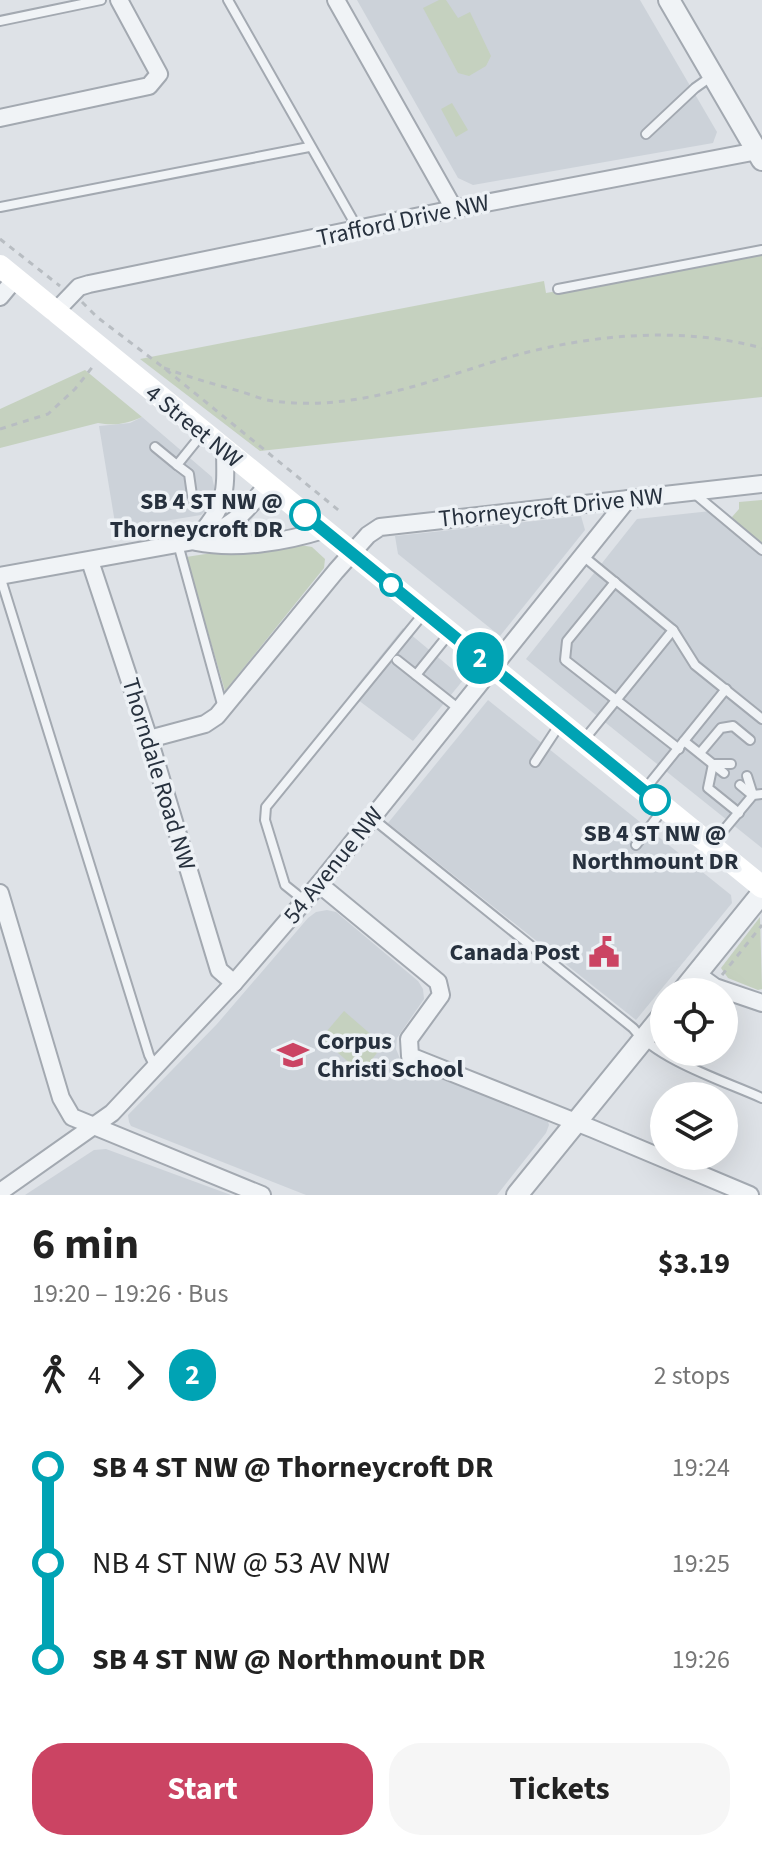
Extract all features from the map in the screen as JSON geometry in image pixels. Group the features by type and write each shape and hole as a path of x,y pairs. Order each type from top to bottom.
{"main road":[{"name":"4 Street NW","path":"8,273 762,890"}],"street":[{"path":"0,118 149,86 159,74 119,0"},
{"path":"336,0 454,209"},
{"path":"669,0 760,154"},
{"name":"Trafford Drive NW","path":"55,312 79,287 454,209 760,154"},
{"path":"0,297 8,273"},
{"path":"186,543 212,521 221,504 226,492 225,452"},
{"name":"Thorneycroft Drive NW","path":"149,739 205,724 217,716 351,553 368,535 388,524 762,484"},
{"path":"0,576 186,543 231,524 267,485"},
{"name":"54 Avenue NW","path":"0,1191 112,1113 234,983 319,884 628,499"},
{"path":"186,543 227,545 296,538 323,530"},
{"name":"Thorndale Road NW","path":"90,561 149,739 219,970 234,983"},
{"path":"319,884 438,982 441,995 409,1039 410,1056 750,1195"},
{"path":"694,978 762,890"},
{"path":"0,893 61,1098 72,1117 262,1195"},
{"path":"697,974 715,987 762,1003"},
{"path":"517,1195 650,1031"}],"lane":[{"path":"0,21 101,0"},
{"path":"228,0 358,229"},
{"path":"646,134 713,75"},
{"path":"0,207 309,147"},
{"path":"558,289 762,250"},
{"path":"177,465 203,434"},
{"path":"155,447 189,474 192,495"},
{"path":"692,492 762,550"},
{"path":"186,543 224,708"},
{"path":"583,556 673,630 695,665 762,719"},
{"path":"0,576 155,1067"},
{"path":"615,582 567,641 565,660 617,701 682,745 700,753 724,773"},
{"path":"305,901 285,885 265,820 266,807 425,613"},
{"path":"583,741 673,630"},
{"path":"416,675 450,633"},
{"path":"397,660 459,709"},
{"path":"644,791 726,689"},
{"path":"535,762 561,724"},
{"path":"700,753 721,728 733,726 750,740"},
{"path":"713,764 731,764"},
{"path":"713,764 708,788 739,813"},
{"path":"747,776 757,795"},
{"path":"740,785 757,795"},
{"path":"711,846 757,795"},
{"path":"636,845 665,808"},
{"path":"372,818 633,1028 642,1040 664,1054 762,1098"}],"path":[{"path":"0,239 48,277"},
{"path":"91,309 97,317 342,513"},
{"path":"164,368 272,401 326,402 418,386 502,359 562,344 594,340 695,336 762,348"},
{"path":"0,429 48,414 75,389 104,353"},
{"path":"722,975 762,925"}],"shaded area":[{"path":"357,0 640,0 717,132 713,143 473,185 458,178"},
{"path":"142,417 212,477 215,490 209,507 201,515 116,529 99,426 130,423"},
{"path":"720,510 762,545 762,848 526,659 637,519"},
{"path":"581,516 585,530 500,636 398,554 395,536"},
{"path":"403,628 464,679 413,741 350,694"},
{"path":"488,700 731,895 732,903 670,978 650,978 650,1003 636,1020 388,823"},
{"name":"Corpus Christi School","path":"316,912 336,912 418,981 423,989 424,999 397,1038 396,1049 401,1061 411,1068 547,1118 549,1125 546,1133 497,1195 306,1195 131,1126 128,1115 217,1024 308,918"},
{"path":"106,1149 231,1195 25,1195 94,1150"}],"green space":[{"path":"446,0 458,18 470,12 491,56 486,66 469,76 458,73 423,8"},
{"path":"452,103 468,130 456,137 441,109"},
{"path":"762,255 762,397 260,451 140,359 544,281 546,293"},
{"path":"85,370 142,417 120,424 98,423 0,448 0,409"},
{"path":"762,500 762,545 732,517 739,509 739,502"},
{"path":"283,542 312,547 325,559 324,568 225,691 186,557"},
{"path":"760,917 762,989 738,982 738,978 728,978 721,968"},
{"path":"344,1011 383,1045 367,1066 353,1066 321,1038"}],"bus line":[{"name":"2","path":"305,515 655,800"}],"place":[{"name":"SB 4 ST NW @ Thorneycroft DR","path":"305,515"},
{"name":"SB 4 ST NW @ Northmount DR","path":"655,800"},
{"name":"Canada Post","path":"604,952"},
{"name":"Corpus Christi School","path":"293,1055"}]}
